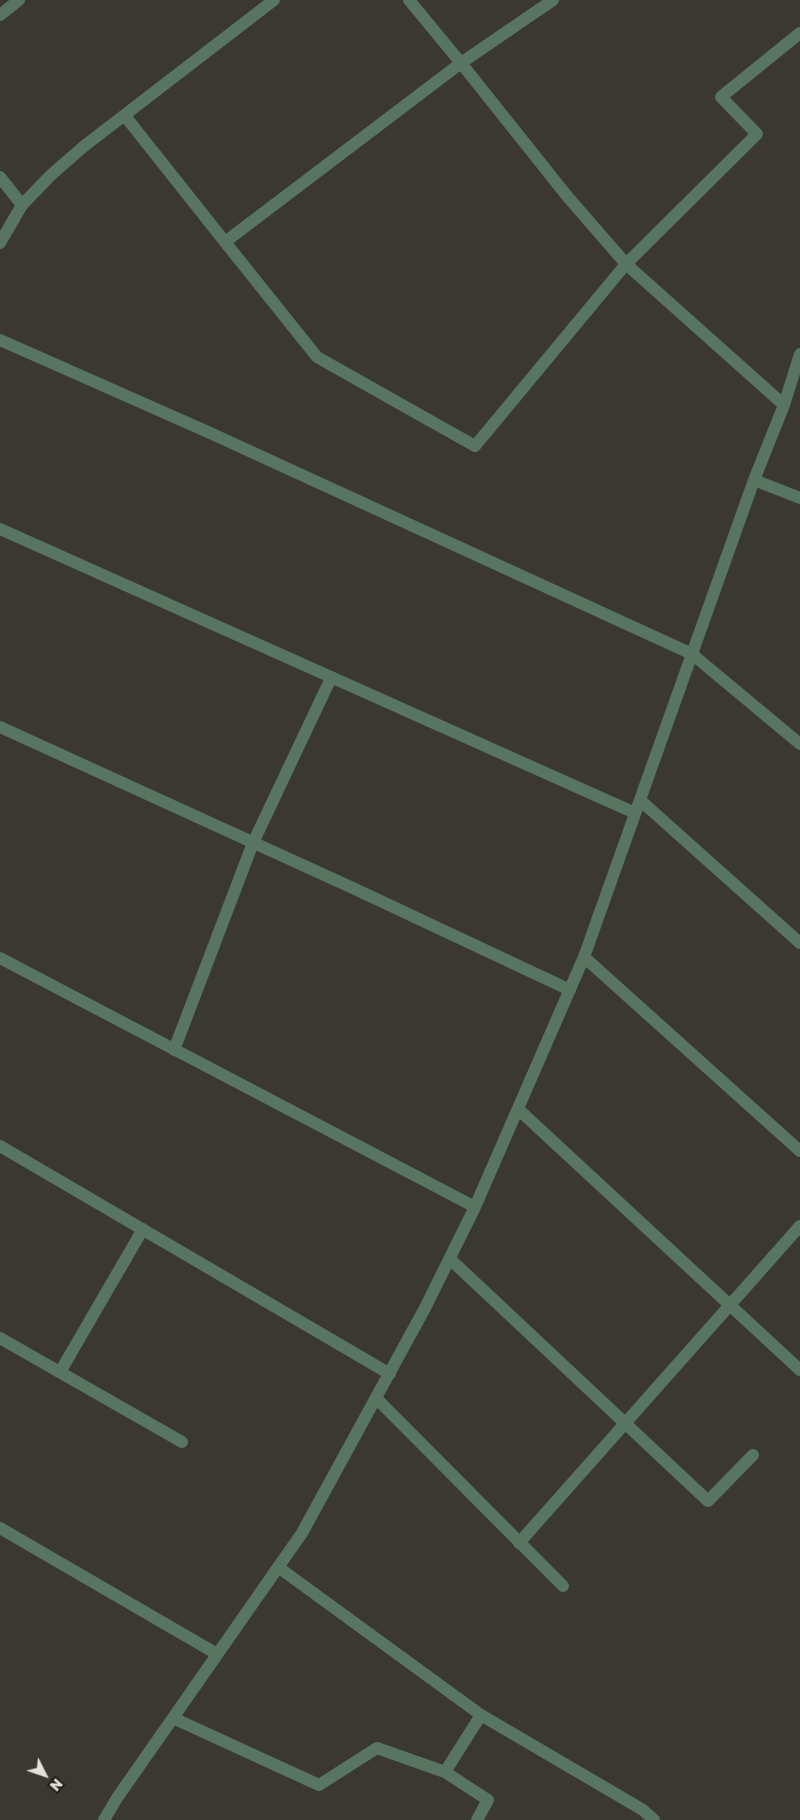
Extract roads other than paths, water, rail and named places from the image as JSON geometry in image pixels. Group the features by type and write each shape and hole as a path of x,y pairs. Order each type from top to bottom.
{"street":[{"path":"0,15 19,0"},
{"path":"0,243 22,205 51,174 274,0"},
{"path":"409,0 567,196 626,264 784,405"},
{"path":"224,242 461,63 553,0"},
{"path":"125,116 317,357 474,446 626,264 757,134 721,97 800,33"},
{"path":"0,177 22,205"},
{"path":"0,340 208,432 692,654 800,744"},
{"path":"104,1820 117,1798 302,1533 390,1374 475,1207 584,957 754,480 784,405 800,354"},
{"path":"754,480 800,498"},
{"path":"0,530 635,813"},
{"path":"174,1050 253,843 331,678"},
{"path":"0,727 570,990"},
{"path":"640,800 800,943"},
{"path":"584,957 800,1151"},
{"path":"0,958 475,1207"},
{"path":"518,1109 800,1370"},
{"path":"0,1146 390,1374"},
{"path":"519,1542 800,1226"},
{"path":"60,1372 142,1229"},
{"path":"450,1259 708,1501 753,1454"},
{"path":"0,1338 182,1442"},
{"path":"376,1398 562,1586"},
{"path":"0,1528 217,1654"},
{"path":"278,1567 482,1715 643,1810 654,1820"},
{"path":"445,1772 482,1715"},
{"path":"173,1718 318,1785 377,1748 445,1772 488,1800 477,1820"},
{"path":"633,1820 643,1810"}]}
